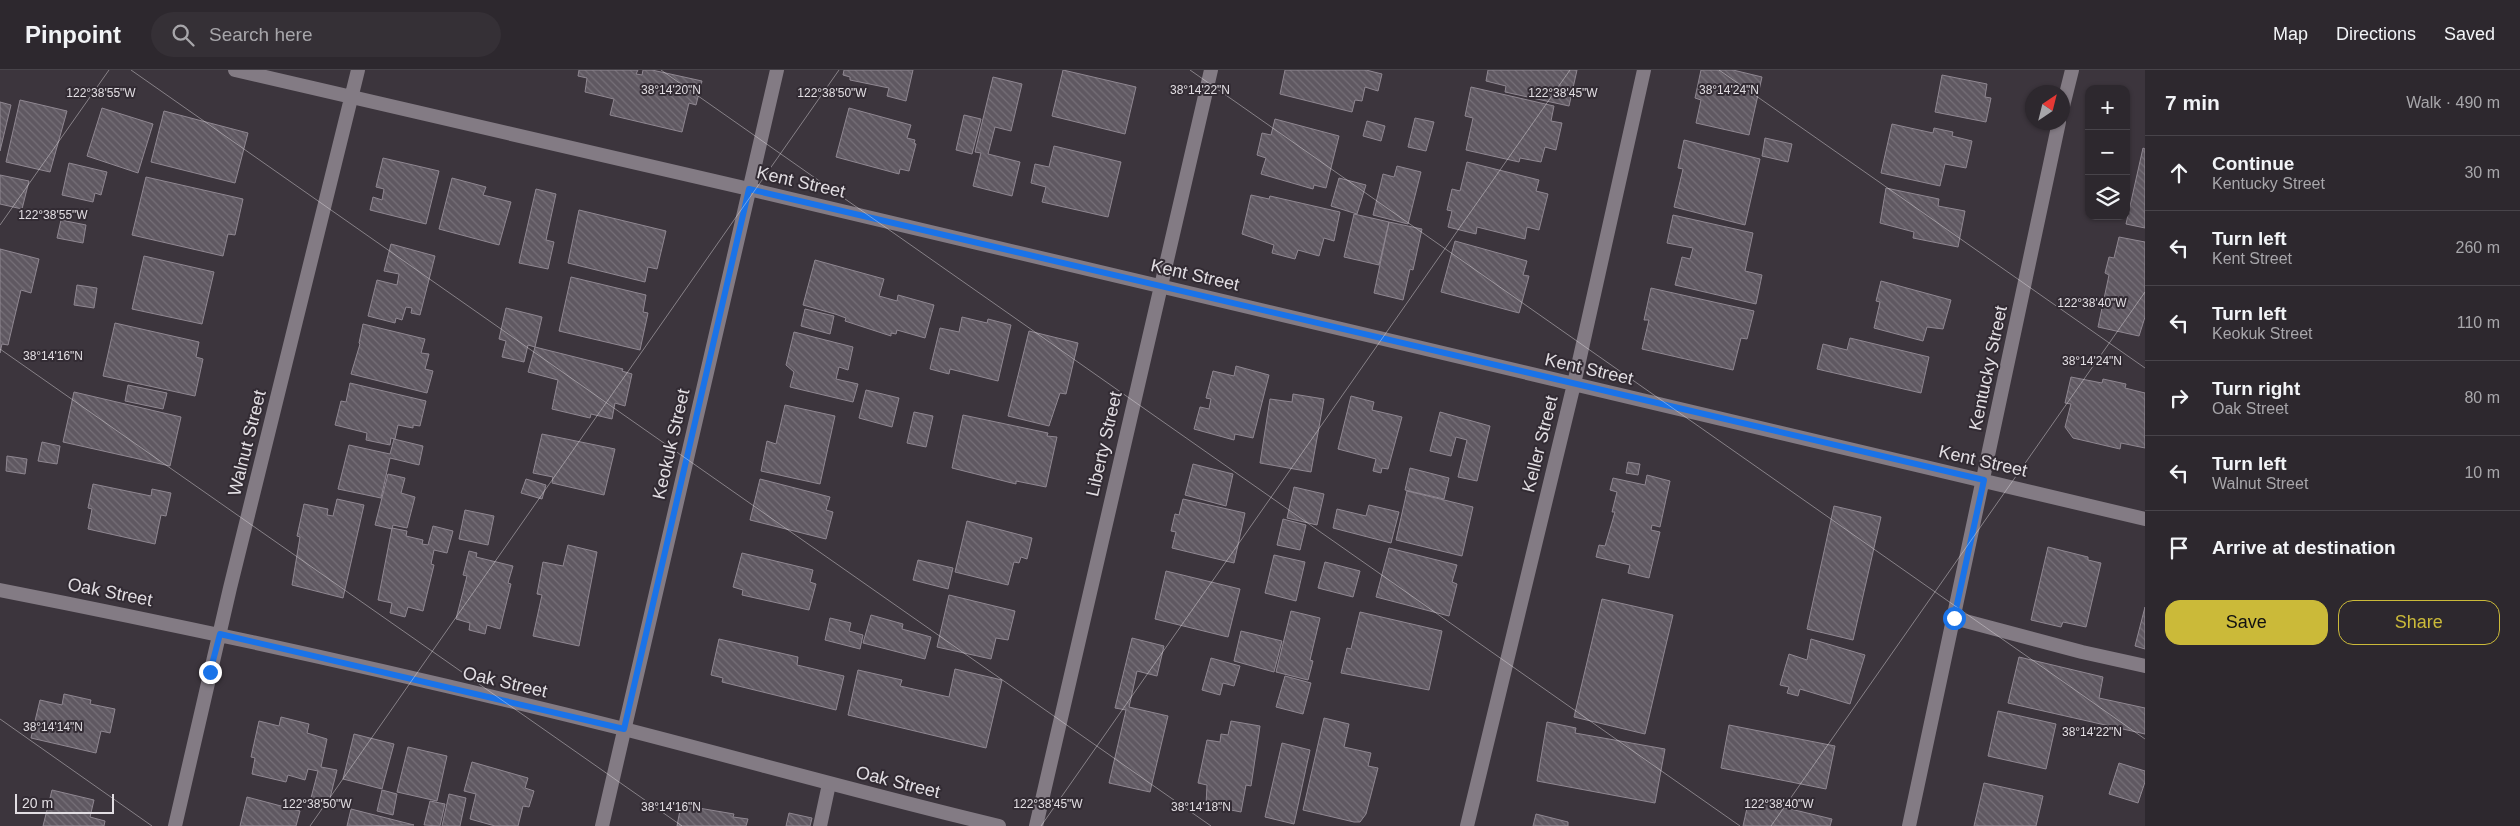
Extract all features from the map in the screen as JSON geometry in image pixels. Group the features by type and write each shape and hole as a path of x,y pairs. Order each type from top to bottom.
{"street":[{"name":"Kent Street","path":"235,70 749,189 2145,519"},
{"name":"Walnut Street","path":"175,826 358,70"},
{"name":"Keokuk Street","path":"602,826 777,70"},
{"name":"Liberty Street","path":"1036,826 1159,286 1211,70"},
{"name":"Keller Street","path":"1467,826 1574,384 1644,70"},
{"path":"2068,85 2072,70"},
{"name":"Kentucky Street","path":"1909,826 2058,130"},
{"name":"Oak Street","path":"0,590 220,634 624,729 829,784 998,826"},
{"path":"1954,618 2082,652 2145,666"},
{"path":"820,826 829,784"}],"building":[{"path":"579,70 638,70 636,74 642,75 643,70 652,70 702,81 696,105 689,103 682,132 610,115 614,99 585,92 587,78 578,76"},
{"path":"844,70 913,70 906,101 887,96 889,88 850,80 850,77 843,75"},
{"path":"1063,70 1136,87 1125,134 1052,116"},
{"path":"1285,70 1366,70 1382,74 1378,91 1365,87 1362,101 1355,100 1352,112 1280,94"},
{"path":"1488,70 1577,70 1569,106 1505,92 1506,86 1486,81"},
{"path":"1701,70 1733,70 1762,77 1749,135 1696,123 1701,100 1695,98"},
{"path":"1942,75 1987,84 1985,97 1991,98 1986,122 1935,112"},
{"path":"993,77 1022,84 1011,131 995,127 988,154 1020,162 1012,196 973,186 981,153 975,152"},
{"path":"1471,87 1554,106 1551,121 1562,123 1556,150 1545,147 1541,162 1520,158 1519,162 1466,150 1473,118 1465,116"},
{"path":"20,100 67,111 50,172 6,162"},
{"path":"0,102 11,105 0,151"},
{"path":"102,108 153,124 138,173 87,156"},
{"path":"849,108 911,125 907,138 915,140 914,143 916,144 909,171 900,169 899,174 836,157"},
{"path":"164,111 248,133 235,183 151,162"},
{"path":"964,115 981,119 972,154 956,150"},
{"path":"1415,118 1434,122 1426,151 1408,147"},
{"path":"1275,119 1339,136 1326,188 1314,185 1313,189 1261,174 1266,158 1257,155 1262,133 1271,135"},
{"path":"1367,121 1385,126 1381,141 1363,136"},
{"path":"1892,124 1933,133 1934,128 1953,132 1952,136 1972,141 1966,168 1945,164 1940,186 1881,173"},
{"path":"1765,138 1792,144 1788,162 1762,156"},
{"path":"1684,140 1760,159 1745,225 1674,207 1683,169 1678,168"},
{"path":"1054,146 1121,162 1108,217 1042,202 1046,187 1031,183 1035,164 1049,167"},
{"path":"2143,148 2145,149 2145,228 2126,224 2127,220 2130,220 2130,206"},
{"path":"383,158 439,171 426,224 370,210 373,197 382,200 384,189 376,187"},
{"path":"1467,162 1539,180 1536,191 1548,194 1539,230 1527,227 1525,239 1477,227 1476,234 1448,227 1452,211 1447,210 1452,189 1460,191"},
{"path":"69,163 107,172 101,195 95,193 93,202 62,195"},
{"path":"1397,166 1421,172 1408,224 1373,215 1383,174 1394,177"},
{"path":"0,175 29,181 22,209 0,204"},
{"path":"146,177 243,199 235,235 228,234 223,256 132,235"},
{"path":"452,178 486,187 483,195 511,202 499,245 439,229"},
{"path":"1339,178 1366,185 1357,214 1331,206"},
{"path":"1886,188 1939,199 1938,206 1965,211 1958,247 1913,238 1914,232 1880,223"},
{"path":"536,189 556,194 546,240 554,242 548,269 519,263"},
{"path":"1251,195 1269,199 1270,196 1340,212 1334,241 1324,238 1319,256 1298,250 1295,259 1272,253 1274,245 1242,234"},
{"path":"579,210 666,231 657,269 648,267 645,282 568,263"},
{"path":"1354,214 1389,222 1379,265 1344,257"},
{"path":"1673,215 1753,233 1745,271 1762,275 1756,304 1675,285 1682,257 1690,259 1693,248 1667,243"},
{"path":"61,220 86,225 83,243 57,238"},
{"path":"1389,222 1422,229 1413,270 1410,269 1403,300 1374,293"},
{"path":"2119,237 2145,242 2145,317 2139,336 2098,327 2109,275 2105,273 2109,257 2114,258"},
{"path":"1455,241 1527,261 1523,275 1529,276 1519,313 1441,292"},
{"path":"391,244 435,256 420,315 411,313 412,308 406,307 402,320 396,318 395,323 368,316 377,280 397,285 399,274 384,271"},
{"path":"0,249 39,259 31,293 21,290 8,345 2,344 0,353"},
{"path":"144,256 214,272 202,324 132,309"},
{"path":"815,260 884,279 879,296 897,301 898,295 934,305 925,338 897,330 896,334 891,333 891,336 845,321 846,318 835,314 803,305"},
{"path":"571,277 646,295 643,312 648,313 640,350 559,331"},
{"path":"1881,281 1951,300 1943,329 1927,327 1923,341 1874,328 1880,302 1876,301"},
{"path":"77,285 97,288 94,308 74,305"},
{"path":"1651,288 1754,311 1747,339 1741,338 1733,370 1642,349 1649,320 1644,320"},
{"path":"506,308 542,317 535,347 528,345 524,362 502,357 506,341 499,339"},
{"path":"805,309 834,316 830,334 801,326"},
{"path":"962,317 987,323 988,319 1011,325 998,381 950,369 949,374 930,369 940,328 959,332"},
{"path":"115,323 199,342 196,357 203,359 195,396 103,376"},
{"path":"363,324 425,339 421,353 429,354 425,369 433,371 427,393 351,374 360,344"},
{"path":"1029,331 1078,343 1066,394 1060,393 1049,426 1008,416"},
{"path":"794,332 853,347 848,370 839,367 836,379 858,384 853,402 790,387 794,372 786,365"},
{"path":"1850,338 1929,357 1921,393 1817,369 1823,344 1847,350"},
{"path":"535,347 623,369 622,371 632,374 625,406 615,403 612,419 591,414 590,418 552,409 558,380 528,372"},
{"path":"1236,366 1269,375 1253,438 1235,434 1234,440 1194,429 1200,407 1209,409 1211,399 1206,398 1213,371 1234,376"},
{"path":"2071,377 2102,383 2103,379 2126,384 2125,388 2145,393 2145,448 2121,443 2120,449 2073,438 2065,427 2071,404 2065,403"},
{"path":"350,383 426,401 420,426 413,425 413,428 398,425 395,439 391,438 390,445 366,440 367,433 335,425 341,401 346,402"},
{"path":"128,385 167,393 163,409 125,401"},
{"path":"866,390 899,398 892,427 859,418"},
{"path":"74,392 181,417 170,466 63,442"},
{"path":"1293,394 1324,399 1311,472 1260,463 1270,399 1292,402"},
{"path":"1351,396 1374,402 1372,410 1402,417 1388,469 1382,468 1381,473 1373,471 1376,459 1338,449"},
{"path":"785,405 835,416 820,484 761,471 767,441 776,444"},
{"path":"914,412 933,416 926,447 907,443"},
{"path":"1440,412 1490,426 1477,481 1458,477 1467,440 1456,437 1451,456 1430,451"},
{"path":"963,415 1048,433 1047,436 1057,437 1046,487 1016,481 1016,484 952,468"},
{"path":"542,434 615,449 604,495 552,483 553,477 533,473"},
{"path":"394,439 423,446 419,465 390,458 381,498 338,489 349,445 390,454"},
{"path":"42,442 60,446 57,464 38,461"},
{"path":"7,456 27,459 25,474 6,471"},
{"path":"1628,462 1640,464 1638,475 1626,473"},
{"path":"1193,464 1233,474 1226,506 1185,495"},
{"path":"1410,468 1449,478 1444,499 1405,490"},
{"path":"388,474 405,478 401,493 415,497 407,528 393,525 392,529 375,525"},
{"path":"1647,475 1670,481 1660,527 1652,525 1651,530 1660,532 1649,578 1628,573 1630,565 1596,557 1599,545 1605,546 1615,512 1612,512 1617,492 1610,490 1613,478 1645,485"},
{"path":"526,479 546,485 542,499 521,493"},
{"path":"760,479 830,497 826,510 833,512 826,539 750,520"},
{"path":"93,484 151,496 152,489 171,493 166,516 161,515 155,544 88,529 92,509 88,508"},
{"path":"1294,487 1324,494 1317,525 1287,518"},
{"path":"1407,491 1473,507 1462,556 1396,540"},
{"path":"337,499 364,505 343,598 292,585 300,537 297,536 304,504 328,509 327,515 333,516"},
{"path":"1183,499 1245,513 1234,563 1172,548 1176,532 1171,531 1175,514 1179,515"},
{"path":"1369,505 1399,512 1391,543 1333,528 1337,509 1366,516"},
{"path":"1834,506 1881,517 1853,640 1807,629"},
{"path":"465,510 494,516 488,545 459,539"},
{"path":"1283,519 1306,525 1300,550 1277,545"},
{"path":"967,521 1032,538 1027,559 1021,557 1019,563 1014,562 1008,585 955,572"},
{"path":"433,526 453,531 447,553 434,550 431,564 434,565 423,611 408,607 405,617 390,613 392,603 378,600 392,528 407,531 406,536 423,540 422,544 428,545"},
{"path":"568,545 597,552 579,646 533,636 542,595 537,594 543,562 563,566"},
{"path":"2048,547 2088,557 2088,560 2101,563 2086,627 2063,622 2061,627 2031,620"},
{"path":"1389,548 1457,565 1452,582 1457,584 1449,616 1376,597"},
{"path":"469,551 477,553 476,557 513,566 508,583 511,584 500,629 487,625 485,634 469,630 470,623 456,619 467,576 463,575"},
{"path":"742,553 813,570 810,582 816,584 809,610 742,595 743,590 733,587"},
{"path":"1274,555 1305,562 1296,601 1265,593"},
{"path":"918,560 953,568 948,589 913,580"},
{"path":"1325,562 1360,571 1353,597 1318,588"},
{"path":"1166,571 1240,589 1228,637 1155,619"},
{"path":"949,595 1015,611 1008,640 996,638 991,659 937,647"},
{"path":"1602,599 1673,615 1645,734 1574,717"},
{"path":"2145,607 2145,649 2135,646"},
{"path":"1291,611 1320,618 1310,660 1313,661 1308,680 1276,672"},
{"path":"1360,612 1442,631 1429,690 1341,673 1347,648 1351,649"},
{"path":"871,615 903,624 902,629 931,637 925,659 863,643"},
{"path":"830,618 851,623 849,631 863,635 860,649 825,640"},
{"path":"1241,631 1282,641 1274,672 1234,661"},
{"path":"1132,638 1164,646 1157,676 1137,671 1129,707 1168,716 1150,792 1109,783 1126,710 1115,708"},
{"path":"719,639 798,657 797,665 844,676 836,710 722,682 723,678 711,675"},
{"path":"1811,639 1865,655 1850,704 1800,689 1798,696 1787,693 1789,687 1780,685 1789,654 1807,660"},
{"path":"2019,657 2103,677 2099,698 2145,708 2145,734 2008,703"},
{"path":"1211,658 1240,666 1234,686 1223,683 1220,695 1202,690"},
{"path":"955,669 1002,680 986,748 848,715 858,670 902,680 900,686 949,697"},
{"path":"1285,676 1311,683 1303,714 1276,707"},
{"path":"64,694 91,700 90,704 115,709 110,733 101,731 96,753 31,738 40,700 62,705"},
{"path":"1998,711 2056,724 2046,769 1988,756"},
{"path":"281,717 309,724 307,733 327,739 321,767 337,770 329,802 311,798 318,771 308,769 305,780 288,775 286,782 252,774 255,758 251,757 259,721 279,726"},
{"path":"1324,718 1349,724 1344,747 1371,753 1368,766 1378,768 1366,814 1360,822 1303,810"},
{"path":"1231,721 1260,726 1251,786 1246,785 1241,812 1206,805 1207,785 1198,783 1207,740 1220,742 1221,734 1228,735"},
{"path":"1547,722 1576,728 1575,733 1665,749 1655,803 1537,781"},
{"path":"1729,725 1835,746 1826,789 1721,768"},
{"path":"354,734 394,744 382,789 343,779"},
{"path":"1282,743 1310,750 1294,824 1265,817"},
{"path":"408,747 447,756 437,801 397,792"},
{"path":"472,762 528,778 525,788 534,791 529,807 523,806 518,826 495,826 470,819 476,794 464,791"},
{"path":"2119,763 2145,771 2145,782 2138,803 2109,794"},
{"path":"1984,783 2043,796 2036,826 1974,826"},
{"path":"52,790 94,800 90,817 105,821 104,826 43,826"},
{"path":"382,790 397,794 393,815 377,811"},
{"path":"449,794 466,798 460,826 442,826"},
{"path":"247,797 300,811 296,826 240,826"},
{"path":"1749,799 1832,819 1830,826 1743,826"},
{"path":"430,801 445,804 440,826 424,825"},
{"path":"681,805 734,814 733,817 748,819 746,826 677,826"},
{"path":"351,809 414,825 347,826"},
{"path":"789,813 812,818 810,826 786,826"},
{"path":"1536,814 1568,822 1568,826 1533,826"}],"route":[{"path":"210,672 220,634 624,729 749,189 1620,396 1984,480 1954,618"}]}
